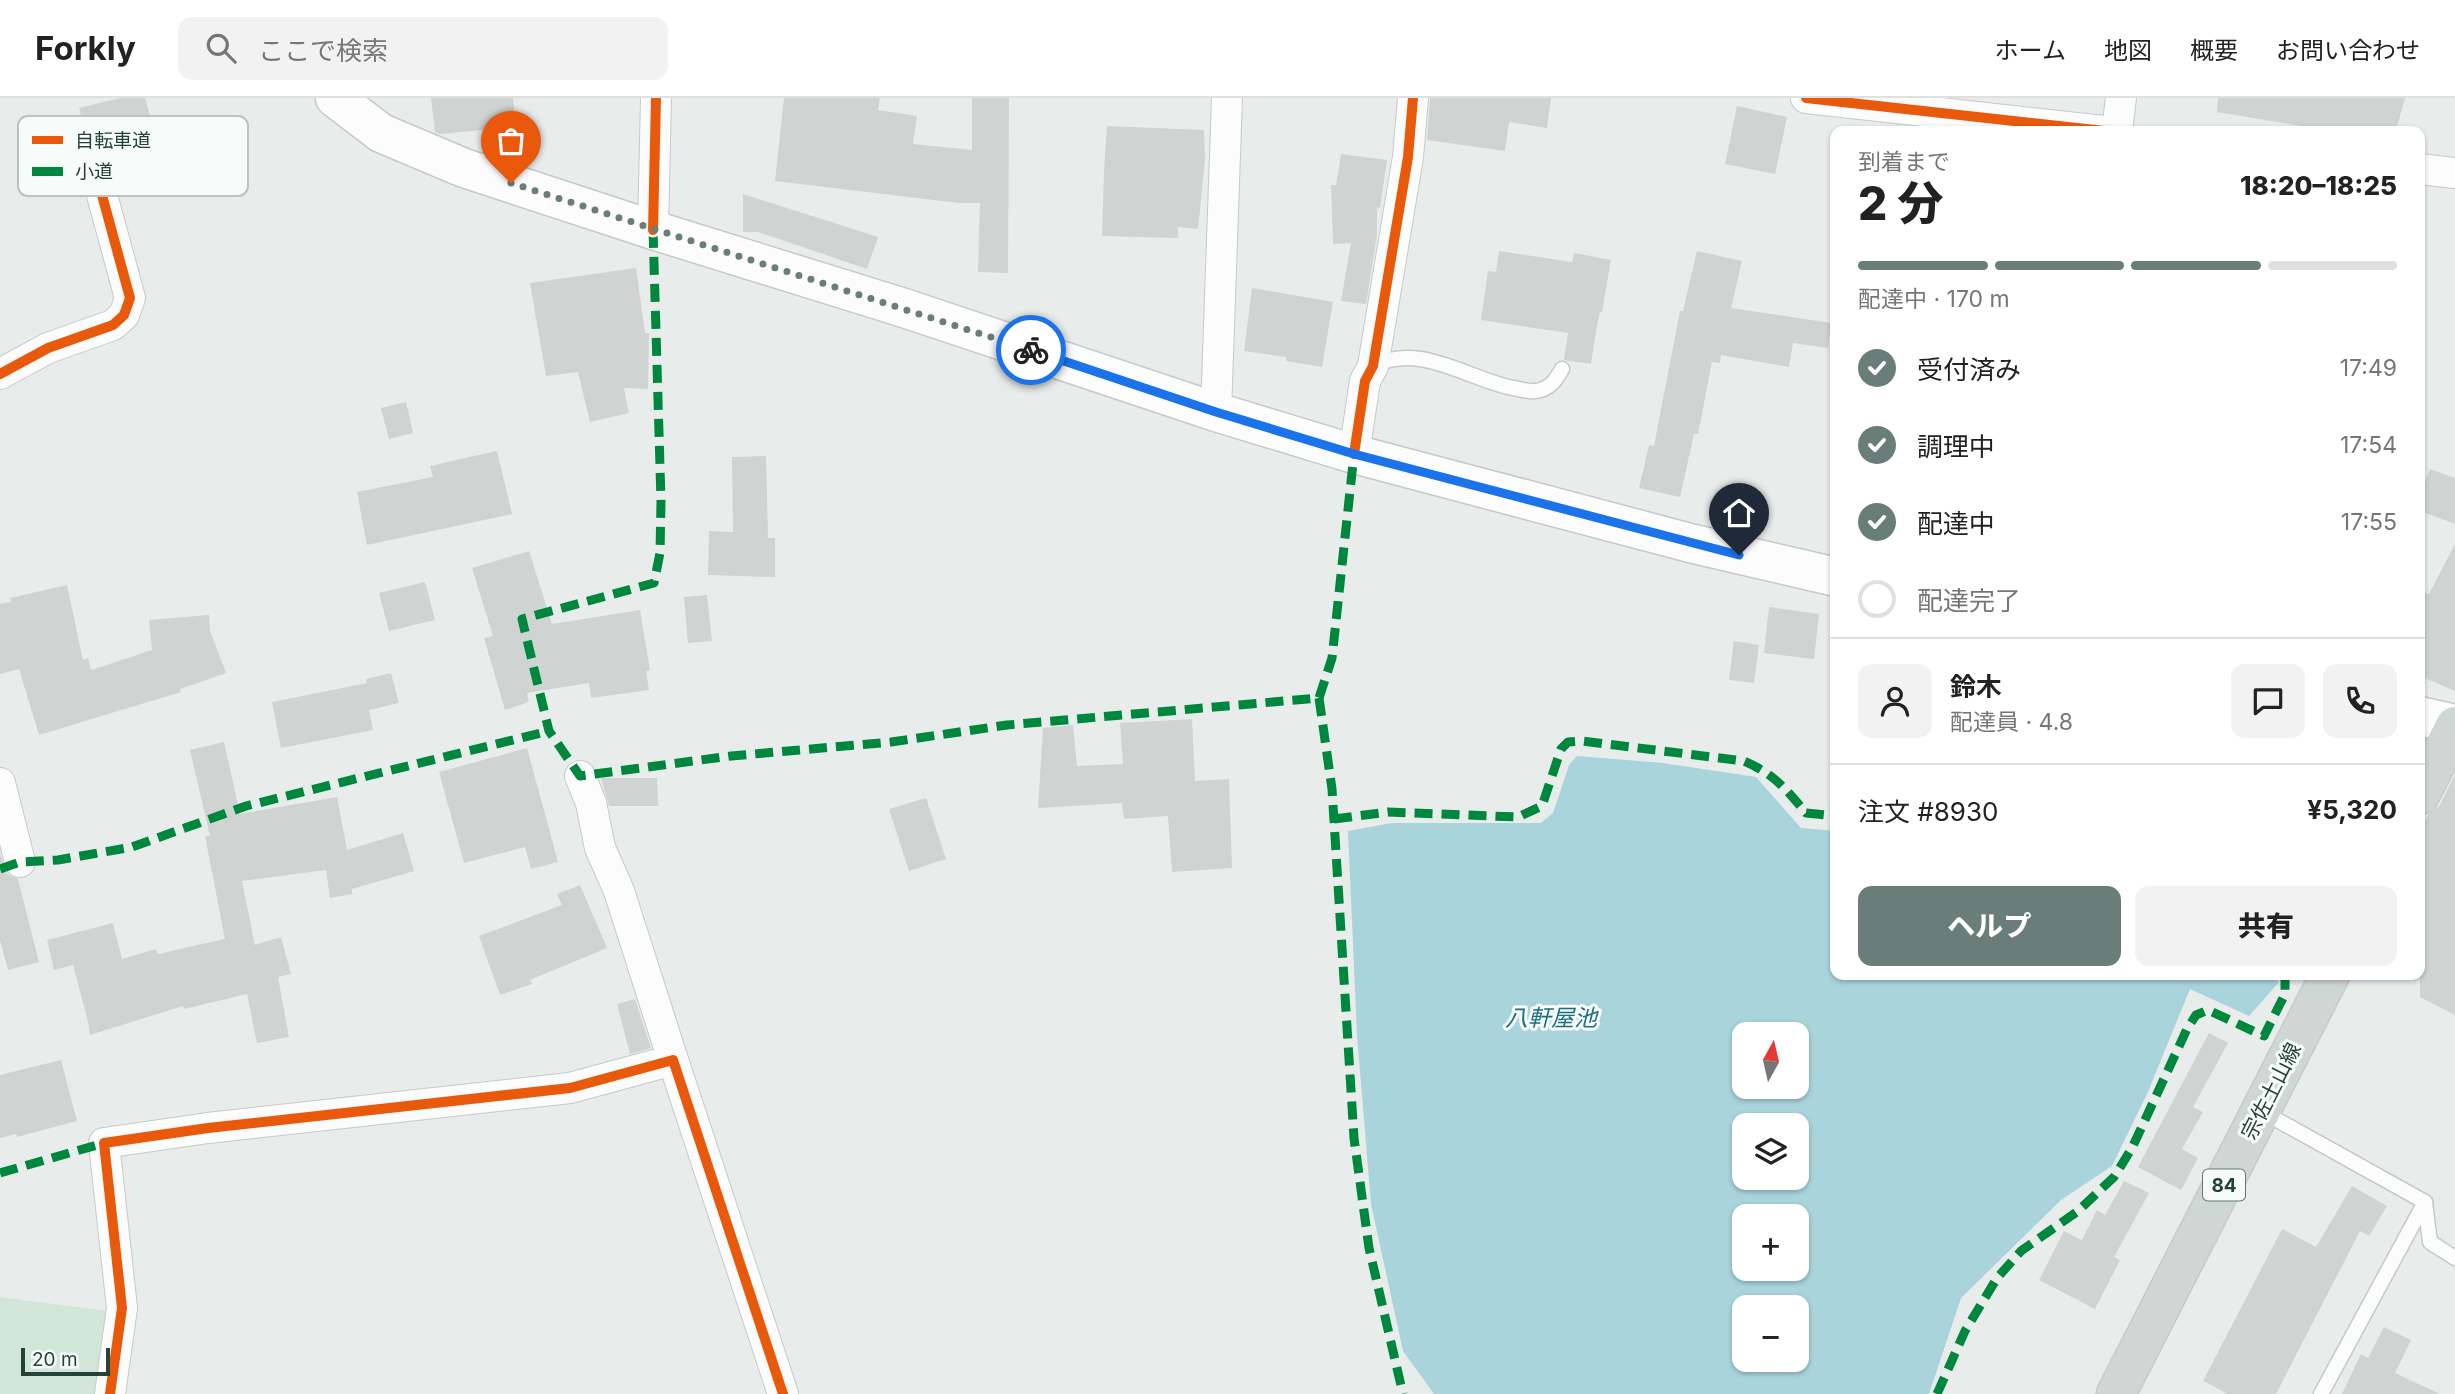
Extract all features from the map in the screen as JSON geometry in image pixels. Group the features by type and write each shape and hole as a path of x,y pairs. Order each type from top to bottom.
{"main road":[{"path":"335,98 381,132 464,167 653,230 904,308 1216,412 1354,454 1690,544 1830,576"},
{"path":"2425,717 2455,725 2425,785"},
{"name":"宗佐土山線","path":"2116,1394 2328,980"}],"street":[{"path":"653,230 656,98"},
{"path":"1216,412 1227,98"},
{"path":"1354,454 1365,381 1373,366 1408,157 1413,98"},
{"path":"1806,98 2059,126"},
{"path":"2118,126 2121,98"},
{"path":"2425,170 2455,173"},
{"path":"0,374 48,348 113,325 124,315 130,298 102,196"},
{"path":"580,776 591,803 600,848 619,891 783,1394"},
{"path":"0,783 20,862"},
{"path":"110,1394 122,1308 104,1143 208,1128 570,1088 673,1060"}],"lane":[{"path":"1373,366 1384,360 1411,358 1451,365 1502,386 1535,391 1555,383 1562,369"},
{"path":"2262,1111 2425,1202"},
{"path":"2425,1202 2430,1242 2455,1258"},
{"path":"2320,1394 2425,1202"}],"green space":[{"path":"0,1297 108,1311 97,1394 0,1394"}],"water":[{"name":"八軒屋池","path":"1577,756 1663,763 1756,777 1801,828 1830,830 1830,980 2279,982 2249,1016 2190,989 2148,1092 2112,1166 2061,1200 1961,1298 1929,1394 1434,1394 1403,1351 1371,1204 1357,1035 1348,831 1392,823 1541,823 1553,813 1569,765"}],"building":[{"path":"120,98 145,98 150,116 81,116 79,108"},
{"path":"431,98 513,98 516,127 440,134 435,132"},
{"path":"784,98 880,98 878,110 917,116 913,144 972,150 972,98 1009,98 1008,273 978,272 980,203 959,203 775,181"},
{"path":"1430,98 1551,98 1547,128 1509,122 1505,151 1427,140"},
{"path":"2218,98 2405,98 2397,126 2302,126 2217,112"},
{"path":"1737,106 1787,117 1775,174 1725,164"},
{"path":"1107,126 1204,130 1205,159 1198,229 1178,227 1178,238 1102,236"},
{"path":"1341,154 1387,160 1380,208 1377,207 1377,235 1366,304 1341,301 1351,243 1333,244 1331,185 1336,185"},
{"path":"743,194 878,237 867,269 758,232 743,232"},
{"path":"1499,251 1572,262 1574,253 1611,260 1591,364 1564,360 1568,333 1481,320 1488,271 1496,272"},
{"path":"1697,251 1742,261 1731,308 1830,323 1830,331 1828,348 1793,343 1789,367 1721,355 1720,363 1712,362 1698,434 1694,434 1680,497 1639,488 1649,445 1654,446 1680,311 1683,311"},
{"path":"636,268 645,333 649,333 648,389 624,388 629,413 590,422 578,372 546,376 530,283"},
{"path":"1252,288 1333,302 1322,367 1286,361 1286,357 1244,351"},
{"path":"406,402 413,433 389,439 381,408"},
{"path":"497,451 512,514 367,545 357,492 433,477 430,466"},
{"path":"766,456 768,538 775,538 775,577 708,575 709,531 733,532 732,457"},
{"path":"2430,469 2455,478 2455,524 2425,513 2425,482"},
{"path":"2455,544 2455,691 2425,678 2425,593 2429,594"},
{"path":"529,551 552,624 640,610 650,670 646,671 649,690 591,698 589,683 527,693 529,702 505,710 484,638 493,636 472,568"},
{"path":"425,582 435,620 389,631 379,593"},
{"path":"67,585 83,660 88,658 91,670 152,650 149,620 209,615 210,631 226,673 180,689 181,692 39,735 19,669 0,674 0,604 11,602 10,598"},
{"path":"707,595 712,641 688,643 684,597"},
{"path":"1769,607 1819,614 1814,659 1764,653"},
{"path":"1734,641 1759,645 1754,683 1729,680"},
{"path":"391,673 399,703 369,710 373,730 281,748 272,702 367,683 366,679"},
{"path":"1192,719 1195,781 1229,779 1232,868 1172,872 1168,816 1124,819 1122,803 1038,808 1043,728 1073,725 1077,766 1123,764 1120,723"},
{"path":"224,742 240,814 337,797 347,850 403,833 414,871 352,889 352,894 330,898 326,870 242,881 255,945 281,937 291,974 278,977 289,1037 257,1043 247,994 184,1009 183,1006 90,1035 73,965 54,970 47,940 113,923 122,959 156,949 158,954 225,939 205,836 210,836 190,750"},
{"path":"527,748 558,862 531,869 525,847 464,863 439,772"},
{"path":"2455,774 2455,1015 2420,997 2420,980 2425,980 2425,821 2440,805"},
{"path":"601,778 657,778 658,806 609,806"},
{"path":"926,798 946,859 909,871 889,809"},
{"path":"0,854 7,874 18,879 39,962 8,970 0,940"},
{"path":"580,885 607,948 530,980 532,984 500,995 479,936 562,905 557,894"},
{"path":"635,999 651,1048 630,1054 617,1004"},
{"path":"2209,1033 2228,1043 2193,1107 2203,1112 2182,1149 2198,1158 2181,1190 2138,1167"},
{"path":"61,1060 77,1121 17,1137 16,1134 0,1138 0,1075"},
{"path":"2124,1181 2149,1193 2114,1257 2120,1260 2095,1309 2039,1280 2064,1231 2082,1240 2097,1210 2105,1215"},
{"path":"2352,1186 2387,1206 2369,1236 2360,1231 2276,1394 2228,1394 2203,1381 2282,1229 2316,1247"},
{"path":"2384,1327 2411,1340 2395,1373 2440,1394 2342,1394 2361,1354 2368,1358"}],"marked path":[{"path":"653,230 661,501 660,553 654,583 522,619 549,731 580,776 731,756 891,742 1007,725 1319,698 1332,658 1354,454"},
{"path":"1319,698 1332,789 1354,1138 1369,1248 1403,1394"},
{"path":"0,869 20,862 58,860 132,847 246,806 549,731"},
{"path":"1334,819 1388,812 1518,817 1542,806 1561,749 1568,742 1582,741 1744,761 1778,782 1806,813 1830,815"},
{"path":"1937,1394 1965,1331 1997,1278 2021,1251 2078,1211 2114,1177 2132,1148 2196,1015 2208,1010 2264,1036 2285,994 2285,980"},
{"path":"0,1173 104,1143"}],"cycle path":[{"path":"653,230 656,98"},
{"path":"1354,454 1365,381 1373,366 1408,157 1413,98"},
{"path":"1806,98 2059,126"},
{"path":"0,374 48,348 113,325 124,315 130,298 102,196"},
{"path":"110,1394 122,1308 104,1143 208,1128 570,1088 673,1060 783,1394"}],"way so far":[{"path":"511,183 1031,350"}],"route":[{"path":"1031,350 1216,412 1354,454 1739,555"}]}
